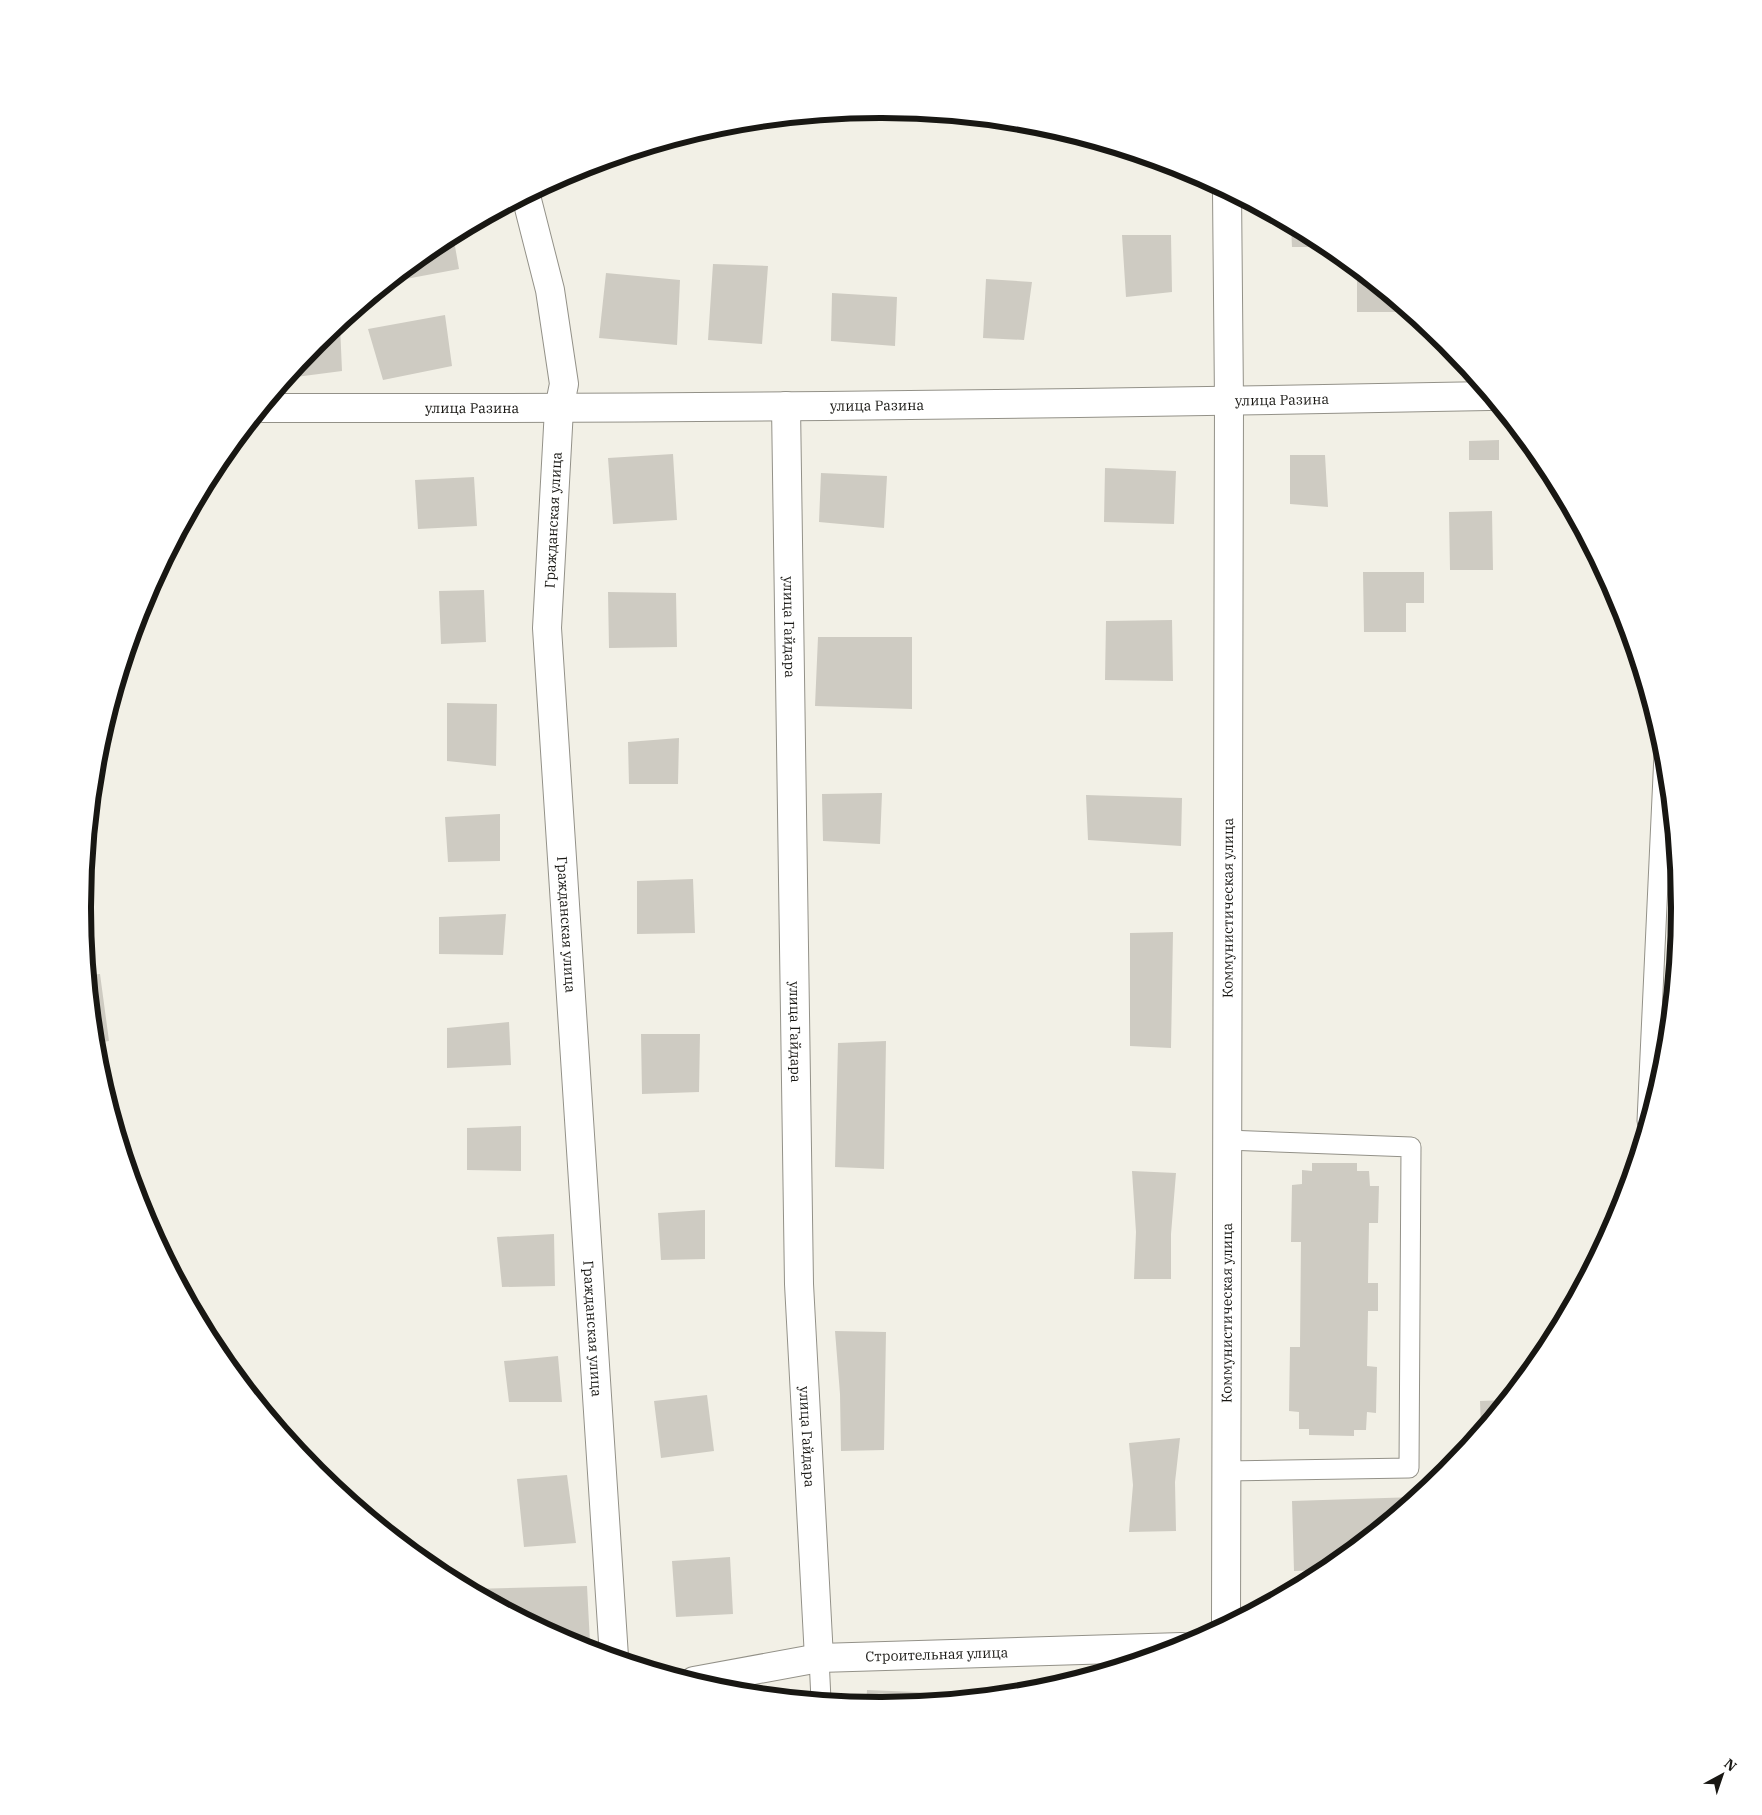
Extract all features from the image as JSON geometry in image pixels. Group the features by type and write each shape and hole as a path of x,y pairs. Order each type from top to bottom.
{"street":[{"name":"Коммунистическая улица","path":"1226,1618 1229,401 1227,198"},
{"name":"Гражданская улица","path":"527,201 550,290 564,384 559,409 547,628 614,1650"},
{"name":"улица Разина","path":"270,408 559,409 1483,396"},
{"name":"улица Гайдара","path":"786,406 799,1284 819,1658"},
{"name":"Строительная улица","path":"710,1678 819,1658 1154,1648"}],"lane":[{"path":"1648,1094 1662,793"},
{"path":"1226,1471 1409,1468 1410,1156 1410,1146 1227,1140"},
{"path":"819,1658 821,1695"}],"building":[{"path":"1291,233 1313,247 1292,247"},
{"path":"1122,235 1171,235 1172,292 1126,297"},
{"path":"454,243 459,269 402,280"},
{"path":"713,264 768,266 762,344 708,340"},
{"path":"606,273 680,280 677,345 599,338"},
{"path":"1357,277 1400,312 1357,312"},
{"path":"986,279 1032,282 1024,340 983,338"},
{"path":"832,293 897,297 895,346 831,341"},
{"path":"445,315 452,366 383,380 368,329"},
{"path":"340,333 342,371 297,377"},
{"path":"1499,440 1499,460 1469,460 1469,441"},
{"path":"673,454 677,520 613,524 608,458"},
{"path":"1290,455 1325,455 1328,507 1290,504"},
{"path":"1105,468 1176,471 1174,524 1104,522"},
{"path":"821,473 887,476 884,528 819,522"},
{"path":"474,477 477,526 418,529 415,480"},
{"path":"1492,511 1493,570 1450,570 1449,512"},
{"path":"1363,572 1424,572 1424,603 1406,603 1406,632 1364,632"},
{"path":"484,590 486,642 441,644 439,591"},
{"path":"608,592 676,593 677,647 609,648"},
{"path":"1172,620 1173,681 1105,680 1106,621"},
{"path":"818,637 912,637 912,709 815,706"},
{"path":"447,703 497,704 496,766 447,761"},
{"path":"679,738 678,784 629,784 628,742"},
{"path":"882,793 880,844 823,841 822,794"},
{"path":"1086,795 1182,798 1181,846 1088,840"},
{"path":"500,814 500,861 448,862 445,817"},
{"path":"693,879 695,933 637,934 637,881"},
{"path":"506,914 503,955 439,954 439,917"},
{"path":"1173,932 1171,1048 1130,1046 1130,933"},
{"path":"100,974 109,1041 103,1042 94,975"},
{"path":"509,1022 511,1065 447,1068 447,1028"},
{"path":"641,1034 700,1034 699,1092 642,1094"},
{"path":"886,1041 884,1169 835,1167 838,1043"},
{"path":"521,1126 521,1171 467,1170 467,1128"},
{"path":"1312,1163 1357,1163 1357,1171 1369,1171 1370,1186 1379,1186 1378,1223 1369,1223 1368,1283 1378,1283 1378,1311 1368,1311 1367,1366 1377,1367 1376,1413 1367,1412 1366,1430 1354,1430 1354,1436 1309,1435 1309,1429 1299,1429 1299,1412 1289,1411 1290,1347 1300,1347 1301,1242 1291,1242 1292,1185 1302,1184 1302,1170 1312,1171"},
{"path":"1132,1171 1176,1173 1171,1234 1171,1279 1134,1279 1136,1232"},
{"path":"705,1210 705,1259 661,1260 658,1213"},
{"path":"554,1234 555,1286 502,1287 497,1237"},
{"path":"835,1331 886,1332 884,1450 841,1451 840,1394"},
{"path":"558,1356 562,1402 509,1402 504,1361"},
{"path":"707,1395 714,1451 661,1458 654,1401"},
{"path":"1498,1400 1481,1421 1480,1401"},
{"path":"1180,1438 1175,1482 1176,1531 1129,1532 1133,1485 1129,1443"},
{"path":"567,1475 576,1543 524,1547 517,1479"},
{"path":"1406,1497 1362,1534 1309,1571 1294,1571 1292,1501"},
{"path":"730,1557 733,1614 676,1617 672,1561"},
{"path":"587,1586 590,1641 532,1616 482,1589"},
{"path":"867,1690 940,1693 940,1695 933,1696 867,1697"}]}
